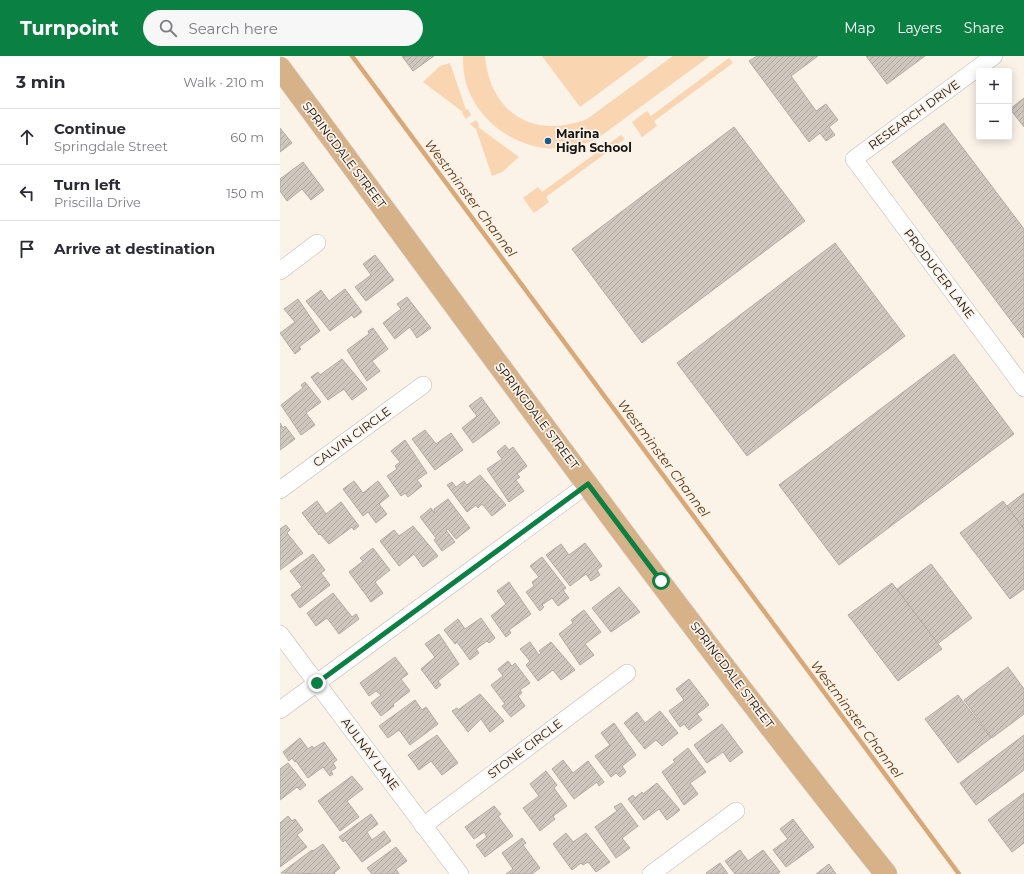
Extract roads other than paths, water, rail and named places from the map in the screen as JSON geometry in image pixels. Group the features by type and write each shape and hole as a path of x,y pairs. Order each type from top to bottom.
{"main road":[{"name":"SPRINGDALE STREET","path":"280,68 588,484 786,747 882,871"}],"street":[{"name":"RESEARCH DRIVE","path":"854,160 994,56"},
{"name":"PRODUCER LANE","path":"854,160 1024,388"},
{"path":"280,271 317,243"},
{"name":"CALVIN CIRCLE","path":"280,490 423,385"},
{"path":"280,710 588,484"},
{"name":"AULNAY LANE","path":"280,634 460,874"},
{"name":"STONE CIRCLE","path":"423,826 627,673"},
{"path":"651,874 736,811"}],"waterway":[{"name":"Westminster Channel","path":"352,56 959,874"}],"place":[{"name":"Marina High School","path":"548,141"}]}
